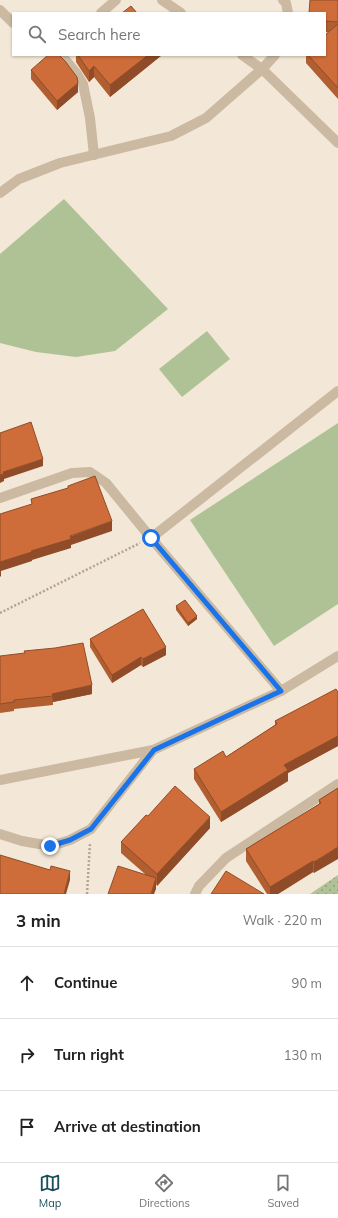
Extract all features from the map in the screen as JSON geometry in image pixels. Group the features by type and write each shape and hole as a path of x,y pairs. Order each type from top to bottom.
{"street":[{"path":"102,12 116,0"},
{"path":"162,0 180,12"},
{"path":"283,0 286,3 288,12"},
{"path":"0,10 12,23"},
{"path":"62,56 81,79 83,84 90,118 94,154"},
{"path":"243,56 262,69 338,143"},
{"path":"0,193 19,179 60,163 171,136 206,118 262,69 274,56"},
{"path":"151,538 338,391"},
{"path":"0,498 72,472 90,472 106,483 281,691"},
{"path":"0,780 154,750 281,691 338,656"},
{"path":"0,834 22,841 50,846 70,840 91,829 154,750"},
{"path":"195,894 199,886 226,858 338,784"}],"path":[{"path":"0,613 151,538"},
{"path":"87,894 91,829"}],"green space":[{"path":"64,199 168,309 115,351 76,357 36,352 0,343 0,254"},
{"path":"207,331 230,359 182,397 159,369"},
{"path":"338,423 338,604 274,646 190,520"},
{"path":"338,875 338,894 310,894"}],"building":[{"path":"310,0 338,0 338,22 326,21 326,12 309,12"},
{"path":"131,6 136,12 123,12"},
{"path":"338,24 338,88 309,56 326,56 326,34"},
{"path":"47,56 60,56 77,77 78,83 57,101 31,70"},
{"path":"79,56 147,56 110,85 94,66 89,71"},
{"path":"31,422 43,459 3,472 4,474 0,475 0,433"},
{"path":"95,476 112,521 70,536 71,539 0,562 0,514 32,504 31,499 68,488 68,486"},
{"path":"185,600 197,616 188,623 176,606"},
{"path":"143,609 166,647 143,659 141,657 112,675 90,639"},
{"path":"83,643 92,685 52,694 53,696 14,700 14,702 0,704 0,656 25,653 24,651"},
{"path":"336,689 338,692 338,736 284,765 288,770 221,812 194,769 223,751 226,757 277,724 275,721"},
{"path":"175,786 210,817 157,874 121,842 146,815 148,816"},
{"path":"338,788 338,847 270,887 246,849 321,803 319,800"},
{"path":"0,855 50,870 51,866 70,871 64,894 0,894"},
{"path":"118,866 156,878 151,894 108,894"},
{"path":"226,871 264,894 211,894"}],"route":[{"path":"50,846 70,840 91,829 154,750 281,691 151,538"}]}
